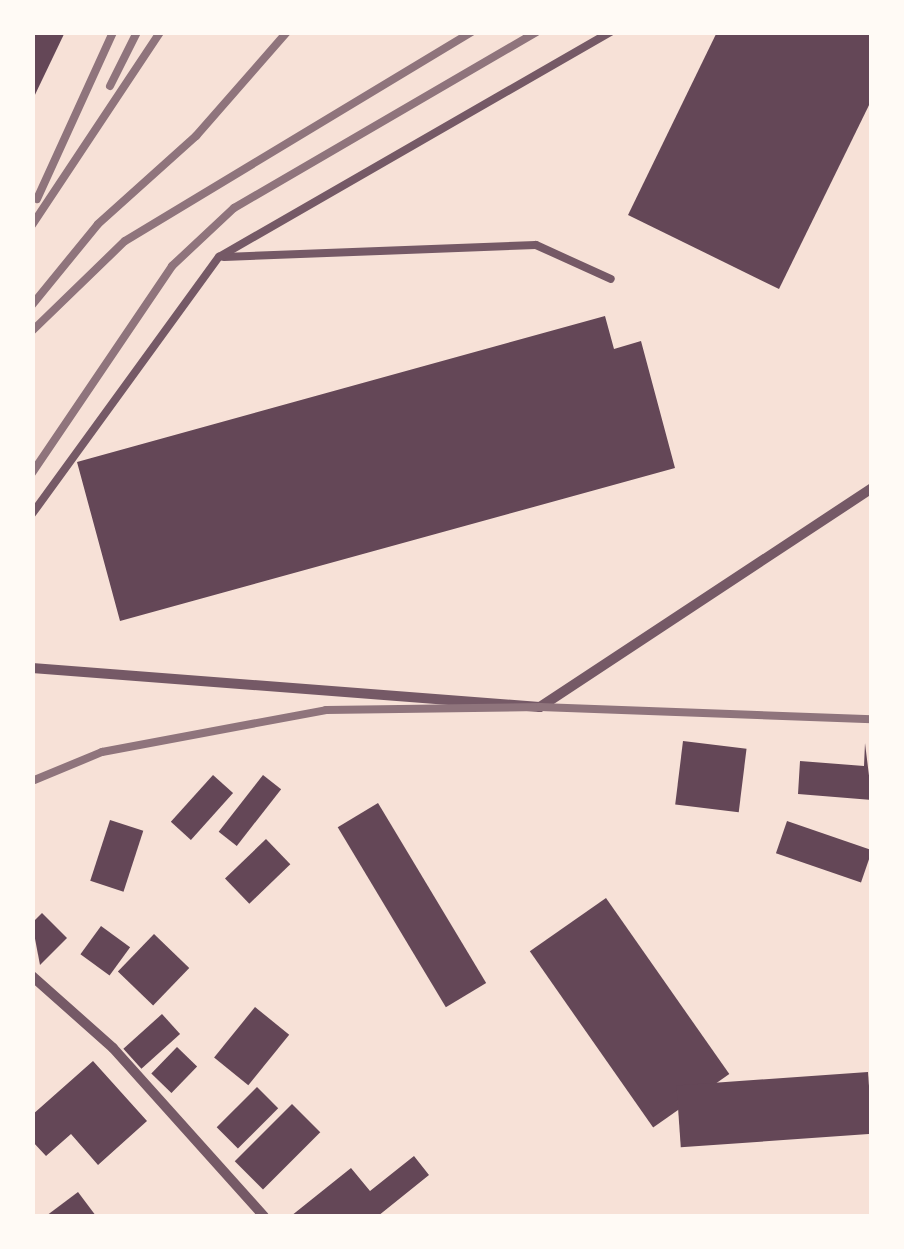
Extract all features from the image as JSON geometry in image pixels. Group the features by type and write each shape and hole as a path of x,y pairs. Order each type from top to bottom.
{"street":[{"path":"32,668 540,707 872,488"},
{"path":"32,976 114,1048 264,1216"}],"lane":[{"path":"32,514 220,257 611,32"},
{"path":"220,257 536,246 611,279"}],"building":[{"path":"32,32 65,32 32,101"},
{"path":"717,32 872,32 872,99 779,289 628,215"},
{"path":"605,316 614,349 641,341 675,468 120,621 77,462"},
{"path":"683,741 747,749 739,812 675,805"},
{"path":"865,743 872,800 798,794 800,761 864,766"},
{"path":"213,775 233,793 191,840 171,822"},
{"path":"263,775 281,789 237,846 219,832"},
{"path":"378,803 486,983 446,1007 338,827"},
{"path":"110,820 143,831 124,892 90,881"},
{"path":"787,821 872,850 861,882 776,853"},
{"path":"266,839 290,864 249,904 225,879"},
{"path":"606,898 729,1074 653,1127 530,951"},
{"path":"42,913 67,938 40,965 32,923"},
{"path":"101,926 130,947 110,975 80,954"},
{"path":"154,934 189,968 153,1005 118,971"},
{"path":"255,1007 289,1035 248,1085 214,1058"},
{"path":"162,1014 180,1034 141,1069 123,1049"},
{"path":"177,1047 197,1066 171,1093 151,1074"},
{"path":"93,1061 147,1121 98,1165 71,1134 46,1156 32,1141 32,1115"},
{"path":"868,1072 872,1134 681,1147 676,1085"},
{"path":"257,1087 278,1108 238,1149 217,1127"},
{"path":"292,1104 320,1132 263,1190 235,1161"},
{"path":"414,1156 429,1175 378,1216 291,1216 351,1168 370,1191"},
{"path":"78,1192 96,1216 46,1216"}],"railway":[{"path":"37,199 113,32"},
{"path":"110,86 137,32"},
{"path":"32,225 160,32"},
{"path":"32,305 98,224 196,136 287,32"},
{"path":"32,331 125,241 472,32"},
{"path":"32,473 172,266 234,208 536,32"},
{"path":"32,781 102,752 326,710 540,707 872,719"}]}
